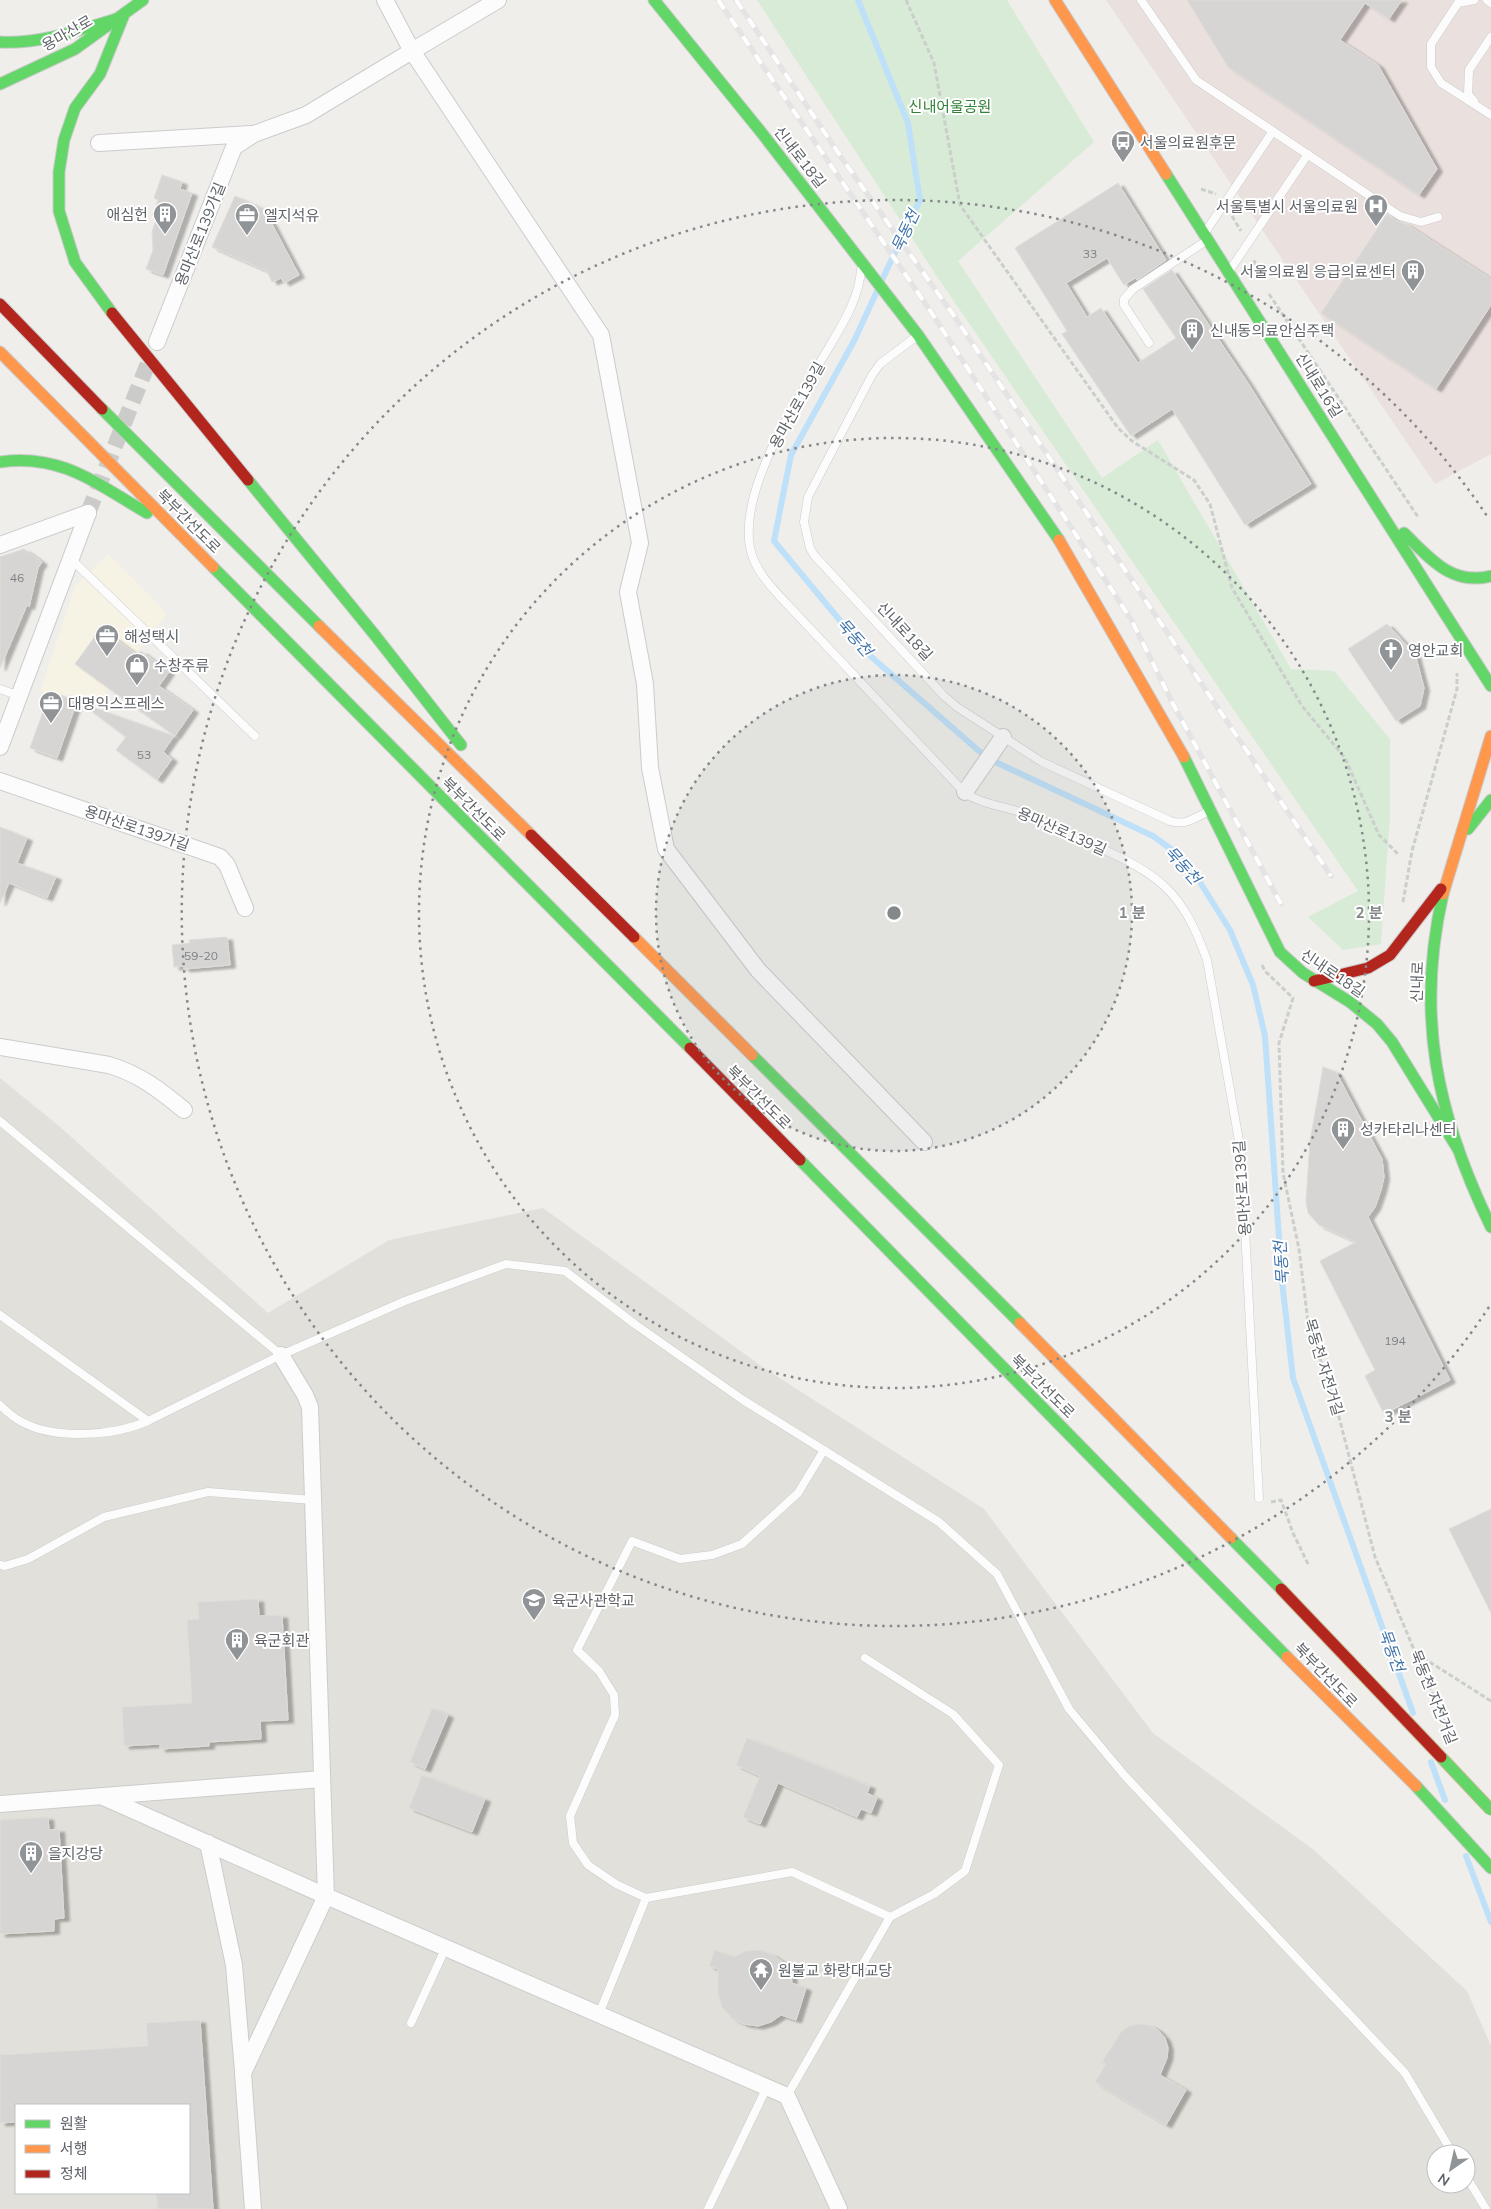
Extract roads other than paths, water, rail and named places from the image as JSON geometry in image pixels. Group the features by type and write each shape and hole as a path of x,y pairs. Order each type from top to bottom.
{"main road":[{"name":"용마산로","path":"0,84 68,53 144,0"},
{"name":"신내로18길","path":"654,0 861,260 918,335 1069,555 1178,744 1273,941 1286,959 1314,981 1350,1002 1377,1024 1392,1042 1458,1149"},
{"name":"신내로16길","path":"1055,0 1491,686"},
{"path":"0,42 16,44 34,42 123,16"},
{"path":"123,16 100,74 75,108 64,140 59,172 59,211 75,262 124,330 362,619 532,836"},
{"name":"북부간선도로","path":"0,304 129,438 532,836 1121,1424 1491,1810"},
{"name":"북부간선도로","path":"0,352 674,1031 1324,1695 1437,1807 1491,1868"},
{"path":"0,462 21,459 56,462 84,475 176,530"},
{"path":"1382,513 1448,572 1467,578 1491,576"},
{"name":"신내로","path":"1491,736 1456,856 1444,886 1432,960 1432,1024 1435,1067 1443,1106 1473,1191 1491,1227"},
{"path":"1459,842 1491,800"},
{"path":"1314,981 1368,968 1390,955 1444,886"}],"street":[{"path":"385,0 412,51 601,335 640,543 628,592 645,684 650,768 666,849 758,970 924,1142"},
{"name":"용마산로139가길","path":"157,342 234,146 254,134 306,115 498,0"},
{"name":"용마산로139가길","path":"98,143 254,134"},
{"path":"0,545 88,513 0,747"},
{"path":"965,792 1003,737"},
{"name":"용마산로139가길","path":"0,781 220,857 227,865 244,908"},
{"path":"0,1047 108,1065 126,1070 156,1086 184,1110"},
{"path":"243,2073 326,1896 310,1407 281,1355"},
{"path":"0,1804 322,1779"},
{"path":"102,1796 326,1896 787,2096 839,2209"},
{"path":"208,1843 234,1965 253,2209"}],"lane":[{"path":"1141,0 1196,80 1400,216 1421,222 1438,217"},
{"path":"1474,0 1458,3 1431,44 1432,66 1441,84 1491,115"},
{"path":"1487,0 1491,3"},
{"path":"1479,108 1468,94 1469,70 1491,37"},
{"path":"1149,343 1124,306 1124,300 1133,289 1206,237 1224,204 1273,131"},
{"path":"1229,272 1308,154"},
{"name":"용마산로139길","path":"861,260 860,277 849,312 783,424 769,456 751,514 750,545 757,566 781,598 965,792 980,801 1028,814 1139,866 1157,878 1172,892 1196,931 1207,960 1241,1152 1259,1498"},
{"name":"신내로18길","path":"918,335 880,364 872,375 808,496 804,522 805,532 814,556 944,696 1003,737 1051,767 1170,821 1179,824 1186,823 1210,811"},
{"path":"71,559 255,736"},
{"path":"0,689 19,696"},
{"path":"0,1121 281,1355"},
{"path":"0,1405 20,1421 42,1430 97,1433 128,1428 281,1355 405,1301 506,1264 565,1271 636,1325 728,1389 939,1522 997,1574 1069,1709 1125,1776 1405,2073 1447,2144"},
{"path":"0,1314 148,1420"},
{"path":"824,1450 798,1493 742,1544 712,1555 680,1559 632,1541 578,1650 599,1671 614,1695 615,1715 570,1816 573,1842 588,1865 616,1884 646,1898 792,1872 890,1917"},
{"path":"0,1565 5,1566 28,1559 104,1517 208,1492 313,1500"},
{"path":"787,2096 890,1917 934,1894 966,1871 999,1765 954,1714 865,1658"},
{"path":"599,2014 646,1898"},
{"path":"411,2023 446,1947"},
{"path":"708,2209 767,2087"},
{"path":"1476,2192 1486,2209"}],"waterway":[{"name":"묵동천","path":"858,0 908,123 920,200 882,280"},
{"name":"묵동천","path":"878,289 854,341 791,455 774,541 867,653 987,758 1153,836 1175,852 1196,876 1230,930 1253,985 1265,1036 1282,1281 1293,1378 1413,1713"},
{"name":"묵동천","path":"1431,1762 1445,1800"},
{"name":"묵동천","path":"1466,1856 1491,1922"}],"tunnel":[{"path":"88,513 151,356"}],"railway":[{"path":"718,0 929,309 1132,621 1172,702 1281,904"},
{"path":"736,0 841,157 952,313 1331,876"}],"place":[{"name":"서울의료원후문","path":"1123,163"},
{"name":"서울특별시 서울의료원","path":"1376,227"},
{"name":"애심헌","path":"165,235"},
{"name":"엘지석유","path":"247,236"},
{"name":"서울의료원 응급의료센터","path":"1413,292"},
{"name":"신내동의료안심주택","path":"1192,351"},
{"name":"해성택시","path":"107,657"},
{"name":"영안교회","path":"1391,671"},
{"name":"수창주류","path":"137,686"},
{"name":"대명익스프레스","path":"51,724"},
{"name":"성카타리나센터","path":"1343,1150"},
{"name":"육군사관학교","path":"534,1621"},
{"name":"육군회관","path":"237,1661"},
{"name":"을지강당","path":"31,1874"},
{"name":"원불교 화랑대교당","path":"761,1991"}],"park label":[{"name":"신내어울공원","path":"950,106"}]}
